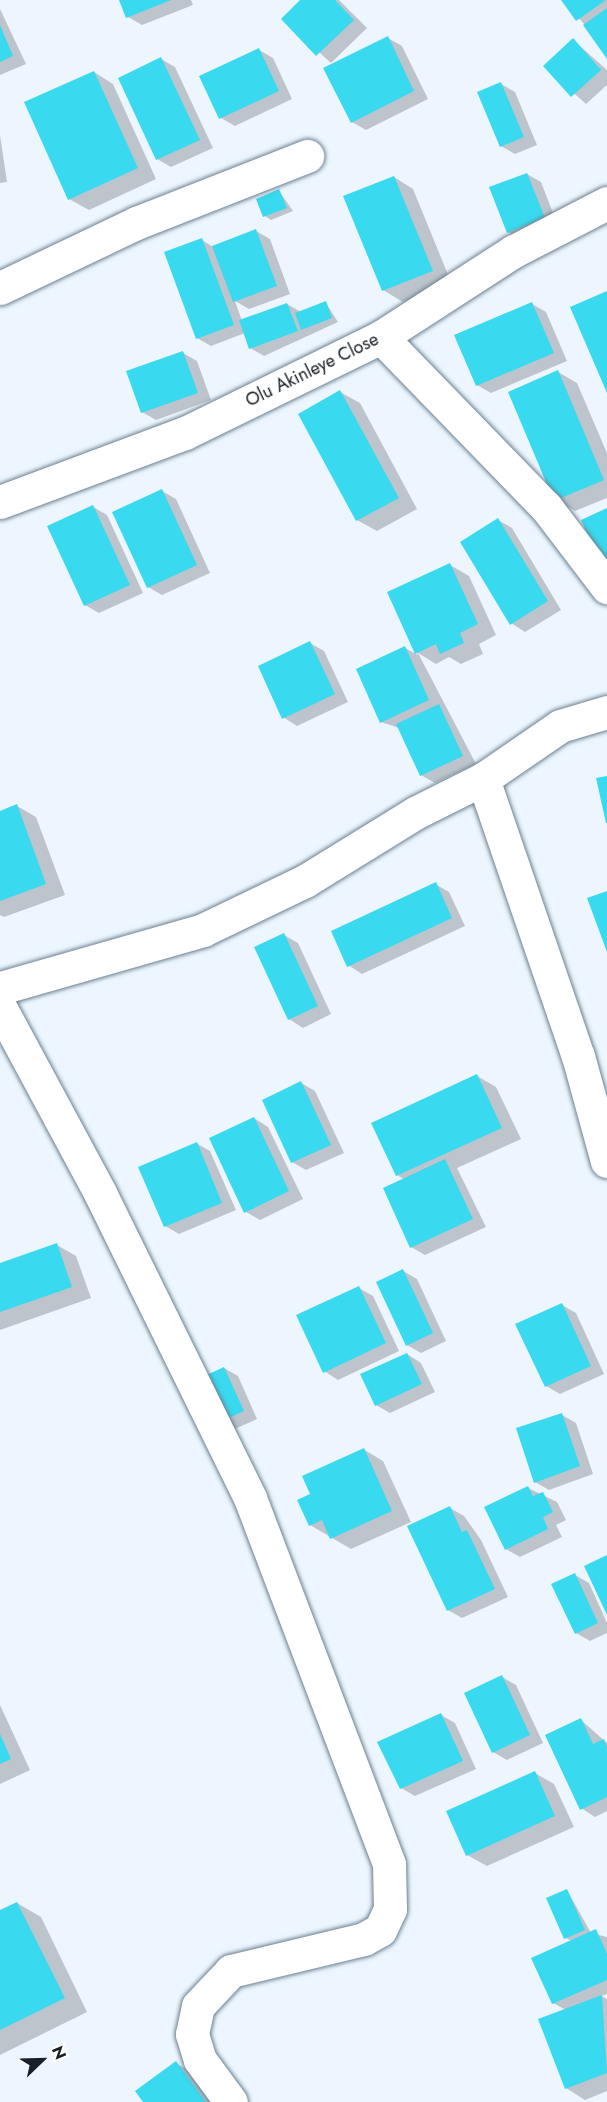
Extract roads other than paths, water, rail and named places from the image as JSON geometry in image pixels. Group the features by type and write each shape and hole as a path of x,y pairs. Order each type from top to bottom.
{"street":[{"path":"0,288 136,223 307,156"},
{"name":"Olu Akinleye Close","path":"0,502 185,433 381,337 514,251 607,203"},
{"path":"381,337 546,507 607,587"},
{"path":"0,988 203,930 305,881 415,813 483,779 560,726 607,712"},
{"path":"483,779 578,1056 607,1161"},
{"path":"0,1007 100,1193 250,1498 388,1864 390,1909 380,1930 364,1939 231,1971 198,2006 192,2034 200,2060 231,2102"}]}
